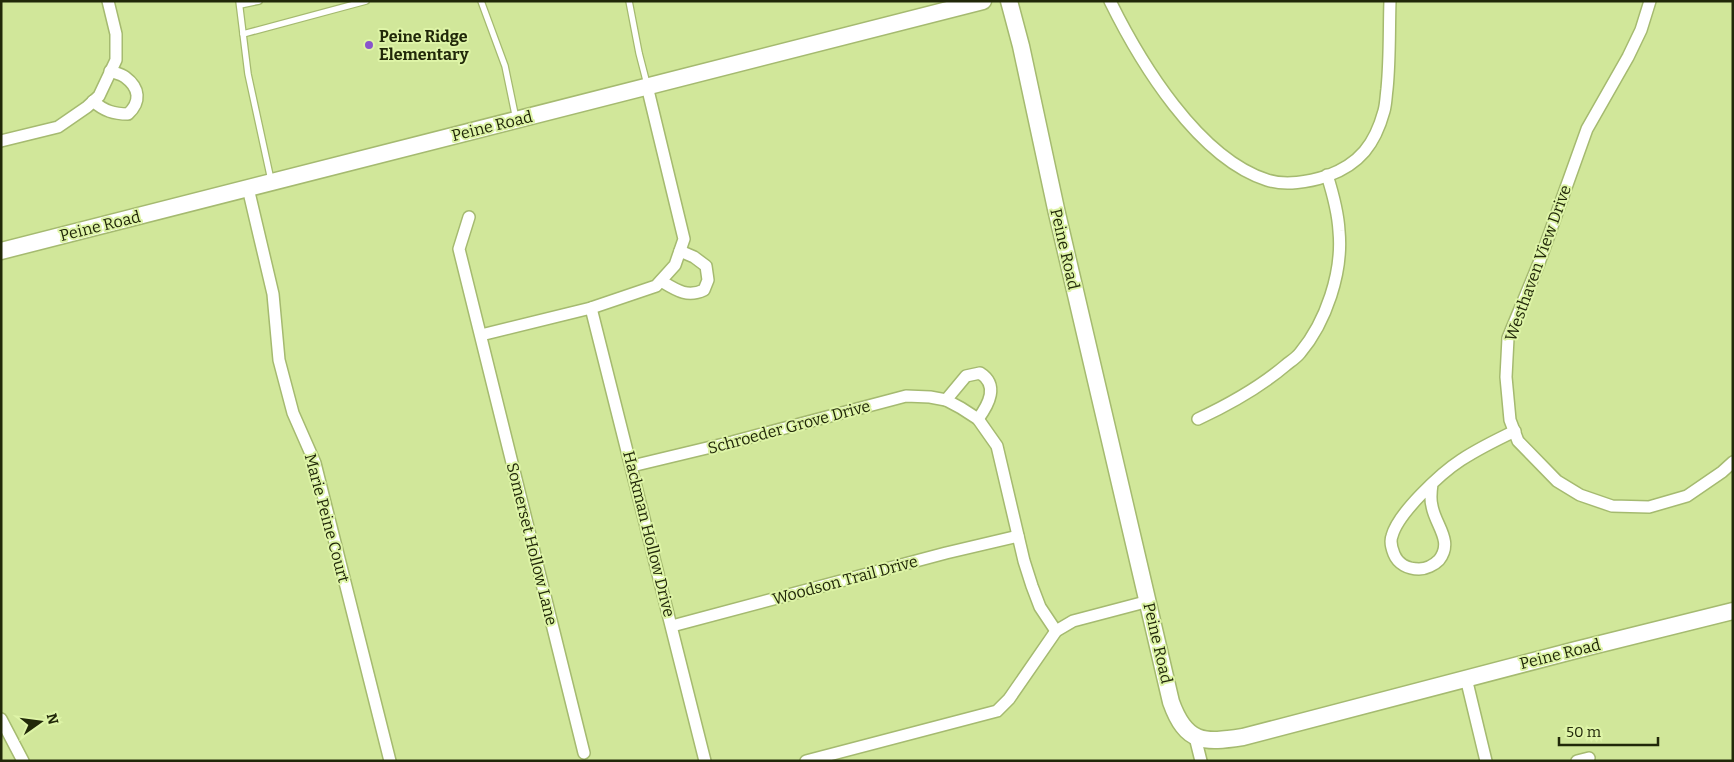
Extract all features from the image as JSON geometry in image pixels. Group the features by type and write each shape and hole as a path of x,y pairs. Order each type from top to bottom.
{"street":[{"path":"1,141 58,127 87,107 99,96 116,60 116,34 108,1"},
{"name":"Peine Road","path":"1,251 983,1"},
{"name":"Peine Road","path":"1010,1 1056,209 1173,708 1181,724 1189,733 1196,737 1211,740 1243,737 1466,678 1733,611"},
{"path":"1110,1 1129,40 1150,74 1204,139 1225,158 1247,172 1268,180 1292,182 1315,180 1339,172 1357,160 1372,143 1385,110 1390,62 1390,1"},
{"name":"Westhaven View Drive","path":"1650,1 1641,30 1628,57 1587,129 1539,263 1508,338 1506,377 1510,420 1518,441 1557,481 1580,495 1612,506 1649,507 1687,496 1722,472 1733,462"},
{"path":"93,101 107,111 117,114 128,114 136,107 138,96 134,86 125,76 110,71"},
{"path":"481,335 591,308 656,286 675,265 684,239 647,86"},
{"path":"1198,419 1240,399 1272,378 1300,354 1318,327 1331,300 1337,269 1340,234 1328,175"},
{"name":"Marie Peine Court","path":"248,188 274,294 279,360 293,413 315,463 390,761"},
{"name":"Somerset Hollow Lane","path":"469,217 459,249 584,753"},
{"path":"661,281 678,291 694,295 704,290 708,280 706,266 680,250"},
{"name":"Hackman Hollow Drive","path":"591,308 705,761"},
{"path":"946,400 966,376 980,373 987,378 991,386 990,400 978,419"},
{"name":"Schroeder Grove Drive","path":"632,466 906,396 930,396 946,400 978,419 997,446 1018,536 1035,597 1056,631"},
{"path":"1432,484 1432,508 1443,531 1445,548 1438,561 1431,566 1423,569 1407,567 1395,557 1392,548 1391,537 1396,524 1432,484 1460,461 1514,431"},
{"name":"Woodson Trail Drive","path":"672,626 946,553 1018,536"},
{"path":"806,761 997,711 1009,699 1056,631 1073,620 1148,600"},
{"path":"1466,678 1486,761"},
{"path":"1,719 23,761"},
{"path":"1196,737 1201,761"},
{"path":"1577,761 1589,758"}],"lane":[{"path":"259,1 239,3 248,74 272,182"},
{"path":"243,34 366,1"},
{"path":"481,1 505,66 516,120"},
{"path":"629,1 638,53 647,86"}],"place":[{"name":"Peine Ridge Elementary","path":"369,45"}]}
